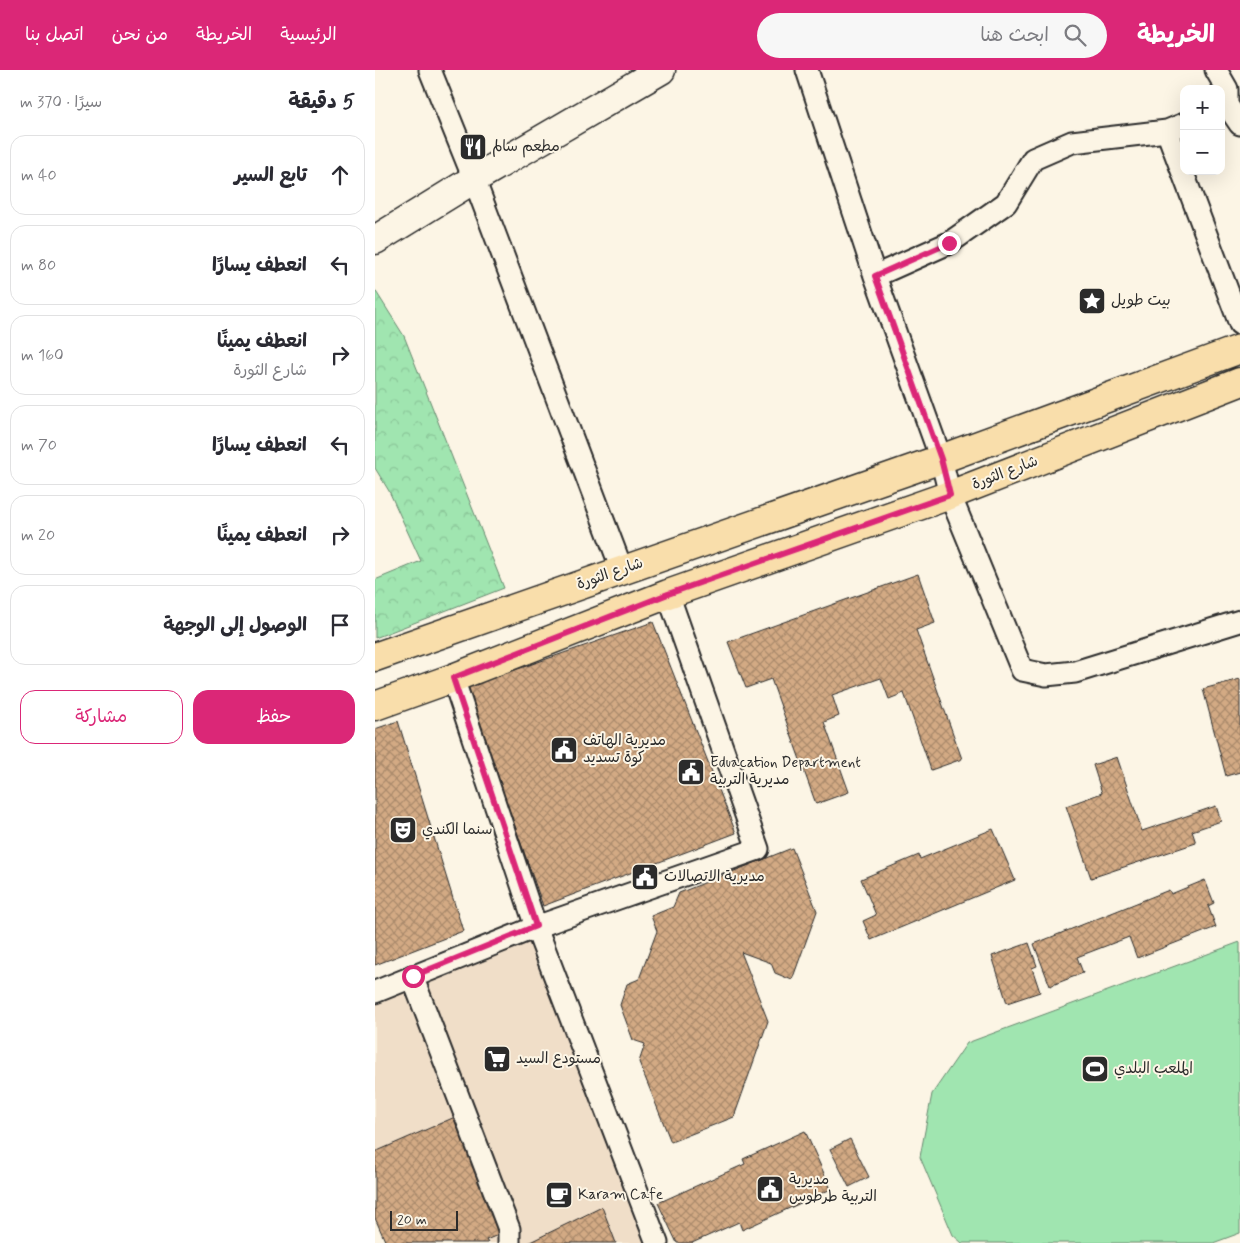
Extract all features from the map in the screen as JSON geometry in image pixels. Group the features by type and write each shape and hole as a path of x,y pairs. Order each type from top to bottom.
{"main road":[{"name":"شارع الثورة","path":"375,657 941,459 1240,349"},
{"name":"شارع الثورة","path":"375,706 453,678 668,594 950,495 1240,382"}],"street":[{"path":"430,70 474,179 622,570"},
{"path":"375,240 474,179 661,70"},
{"path":"807,70 875,276 941,459 950,495 1022,670 1046,675 1075,672 1240,621"},
{"path":"1216,70 1225,85"},
{"path":"1225,86 1227,89 1225,100"},
{"path":"1225,107 1240,124"},
{"path":"875,276 949,243 1006,203 1033,159 1072,142 1175,128 1240,324"},
{"path":"375,992 536,926 758,849 668,594"},
{"path":"453,678 536,926 657,1243"},
{"path":"413,976 509,1230 509,1243"}],"shaded area":[{"path":"536,927 657,1243 395,1243 375,1203 375,992"}],"green space":[{"path":"375,290 404,336 504,588 375,638 375,580 421,561 389,491 375,468"},
{"name":"الملعب البلدي","path":"1240,942 1240,1233 1213,1243 962,1243 953,1235 920,1157 932,1094 967,1043"}],"building":[{"path":"918,574 935,623 916,630 962,759 931,770 904,693 889,699 881,678 832,695 839,716 824,722 849,792 816,804 771,679 746,688 728,642"},
{"path":"653,622 736,833 543,906 466,687"},
{"path":"1240,679 1240,772 1226,776 1203,689"},
{"name":"سنما الكندي","path":"398,721 463,931 375,965 375,729"},
{"path":"1117,757 1142,831 1216,806 1221,821 1192,831 1196,843 1091,878 1066,806 1102,793 1093,765"},
{"path":"993,829 1015,880 871,940 863,921 876,915 861,879 919,855 920,859"},
{"path":"792,848 817,911 792,980 775,973 771,963 741,952 768,1021 734,1117 671,1142 639,1062 645,1044 633,1040 620,1005 627,984 639,979 657,931 651,916 673,907 679,893"},
{"path":"1205,880 1214,903 1208,906 1216,927 1137,958 1129,937 1077,957 1083,973 1050,986 1034,944 1169,890 1171,894"},
{"path":"1029,943 1037,966 1032,968 1040,992 1007,1003 992,956"},
{"path":"455,1117 505,1232 486,1240 488,1243 386,1243 375,1218 375,1152"},
{"path":"805,1131 831,1189 742,1230 739,1222 692,1243 677,1243 658,1203 745,1164 743,1159"},
{"path":"850,1139 869,1177 849,1187 830,1149"},
{"path":"602,1207 616,1243 528,1243"}],"place":[{"name":"مطعم سالم","path":"473,147"},
{"name":"بيت طويل","path":"1092,301"},
{"name":"مديرية الهاتف كوة تسديد","path":"564,750"},
{"name":"Eduacation Department مديرية التربية","path":"691,772"},
{"name":"سنما الكندي","path":"403,830"},
{"name":"مديرية الاتصالات","path":"645,877"},
{"name":"مستودع السيد","path":"497,1059"},
{"name":"الملعب البلدي","path":"1095,1069"},
{"name":"مديرية التربية طرطوس","path":"770,1189"},
{"name":"Karam Cafe","path":"559,1195"}],"route":[{"path":"413,976 536,926 453,678 668,594 950,495 941,459 875,276 949,243"}]}
